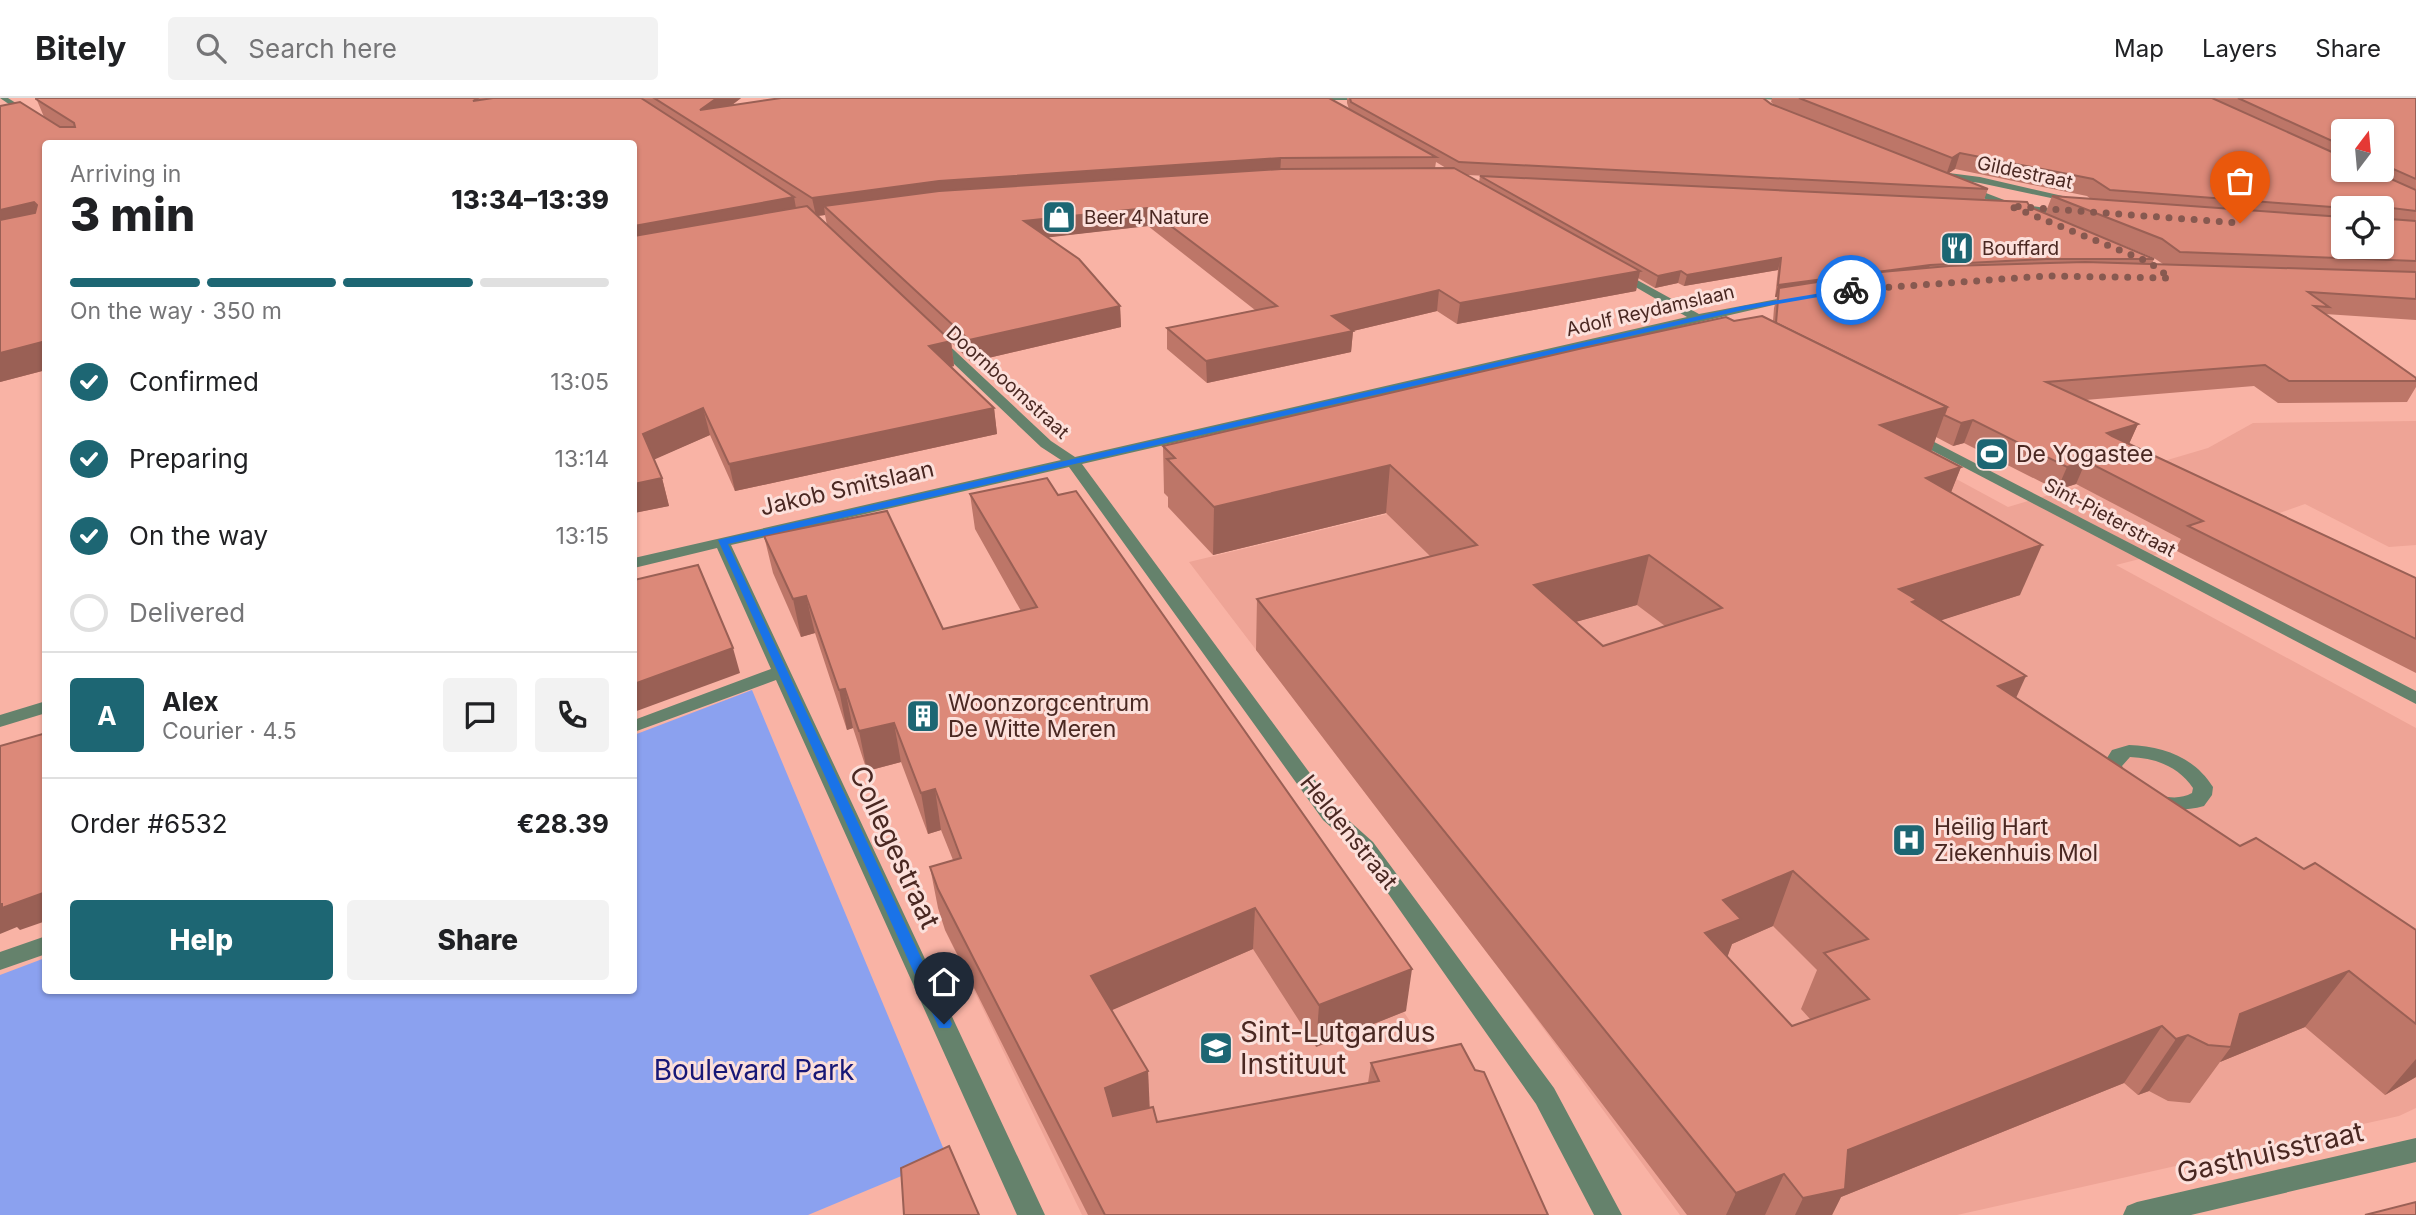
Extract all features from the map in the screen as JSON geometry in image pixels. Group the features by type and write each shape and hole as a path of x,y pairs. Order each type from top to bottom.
{"street":[{"path":"2,98 45,124"},
{"path":"1299,98 1381,98"},
{"path":"1312,98 1332,112"},
{"path":"1729,98 1785,98"},
{"path":"1756,98 1772,110"},
{"name":"Gildestraat","path":"1918,169 2048,221"},
{"name":"Gildestraat","path":"1930,174 1980,180 2083,201 2097,207"},
{"path":"1969,204 2082,213"},
{"path":"1605,265 1715,329"},
{"name":"Adolf Reydamslaan","path":"1072,461 1697,318 1806,297"},
{"name":"Doornboomstraat","path":"928,332 1046,444 1072,461"},
{"name":"Sint-Pieterstraat","path":"1901,429 2416,698"},
{"name":"Jakob Smitslaan","path":"637,562 1072,461"},
{"name":"Heldenstraat","path":"1072,461 1330,815 1366,847 1545,1096 1608,1215"},
{"name":"Collegestraat","path":"722,542 1031,1215"},
{"path":"637,725 780,672"},
{"path":"0,721 42,708"},
{"path":"0,961 42,945"},
{"name":"Gasthuisstraat","path":"2137,1215 2416,1150"}],"shaded area":[{"name":"Heilig Hart Ziekenhuis Mol","path":"1825,408 2008,507 2208,448 2253,423 2416,421 2416,545 2389,547 2305,504 2175,550 2116,565 2416,728 2416,1108 2399,1116 1957,1215 1680,1215 1504,975 1189,562"},
{"name":"Sint-Lutgardus Instituut","path":"1269,809 1453,1086 1519,1215 1082,1215 945,930"}],"green space":[{"name":"Boulevard Park","path":"752,690 947,1157 808,1215 0,1215 0,975 42,959 42,994 637,994 637,734"}],"building":[{"path":"478,98 473,101 493,98 641,98 794,197 637,225 637,140 42,140 42,342 0,353 0,220 35,213 37,205 34,202 0,210 0,106 20,102 60,127 75,127 74,123 36,99"},
{"path":"654,98 717,98 700,110 781,98 1329,98 1436,157 1281,158 939,181 812,198"},
{"path":"1350,98 1763,98 1771,104 1988,189 1459,162 1351,102"},
{"path":"1799,98 2212,98 2331,152 2331,182 2394,180 2416,190 2416,211 2394,208 2394,196 2331,196 2331,207 2110,190 2093,179 1960,153 1952,158"},
{"path":"2238,98 2416,98 2416,179 2394,169 2394,119 2331,119 2331,141"},
{"path":"1454,168 1640,271 1460,303 1439,290 1332,316 1353,331 1206,361 1167,328 1277,306 1147,208 1024,221 1079,259 1120,306 969,340 824,206 939,191 1281,169"},
{"path":"1480,176 2027,202 2030,207 2154,259 2046,259 1930,265 1778,285 1781,258 1687,275 1681,271 1658,276"},
{"path":"2052,196 2331,216 2331,258 2180,252 2162,239"},
{"path":"807,206 951,341 929,346 994,408 729,464 703,408 643,434 662,478 637,483 637,235"},
{"path":"2394,219 2416,221 2416,261 2364,259 2394,259"},
{"path":"2085,262 2416,272 2416,299 2308,292 2329,307 2314,306 2416,378 2416,381 2289,381 2265,365 2046,382 2138,424 2107,433 2112,436 2416,578 2416,639 2188,526 2203,521 2086,461 2067,467 1973,420 1961,423 1944,415 1947,407 1776,323 1779,288 1881,272 1949,266"},
{"name":"Heilig Hart Ziekenhuis Mol","path":"1762,316 1947,407 1880,425 1961,467 1926,478 2042,545 1899,589 1917,600 1912,602 2026,676 1998,686 2240,846 2256,838 2304,869 2315,863 2416,930 2416,1024 2349,971 2240,1014 2231,1047 2208,1045 2188,1035 2176,1039 2162,1026 1848,1150 1845,1189 1803,1198 1784,1174 1736,1193 1257,599 1477,545 1390,465 1214,507 1167,459 1175,458 1163,446 1583,348 1726,317 1734,321","holes":["1649,555 1722,608 1603,646 1534,585","1793,871 1868,939 1824,953 1869,999 1792,1026 1705,933 1741,919 1723,900"]},
{"path":"1047,478 1058,495 1076,491 1412,969 1319,1005 1255,908 1091,976 1148,1071 1105,1088 1113,1116 1153,1107 1157,1122 1379,1081 1371,1063 1461,1044 1475,1070 1484,1072 1548,1215 1105,1215 938,889 930,867 961,858 935,789 921,793 894,723 859,731 845,689 839,690 806,596 793,599 764,536 887,511 943,629 1037,607 970,494"},
{"path":"698,565 733,648 637,683 637,579"},
{"path":"42,734 42,893 2,908 0,904 0,746"},
{"path":"949,1146 979,1215 904,1215 901,1168"},
{"path":"2416,1202 2416,1215 2365,1215"}],"way so far":[{"path":"1851,290 1967,279 2045,276 2170,278 2149,262 2010,206 2240,223"}],"place":[{"name":"Beer 4 Nature","path":"1059,217"},
{"name":"Bouffard","path":"1957,248"},
{"name":"De Yogastee","path":"1992,454"},
{"name":"Woonzorgcentrum De Witte Meren","path":"923,716"},
{"name":"Heilig Hart Ziekenhuis Mol","path":"1909,840"},
{"name":"Sint-Lutgardus Instituut","path":"1216,1048"}],"route":[{"path":"944,1024 731,567 722,542 1743,308 1851,290"}]}
